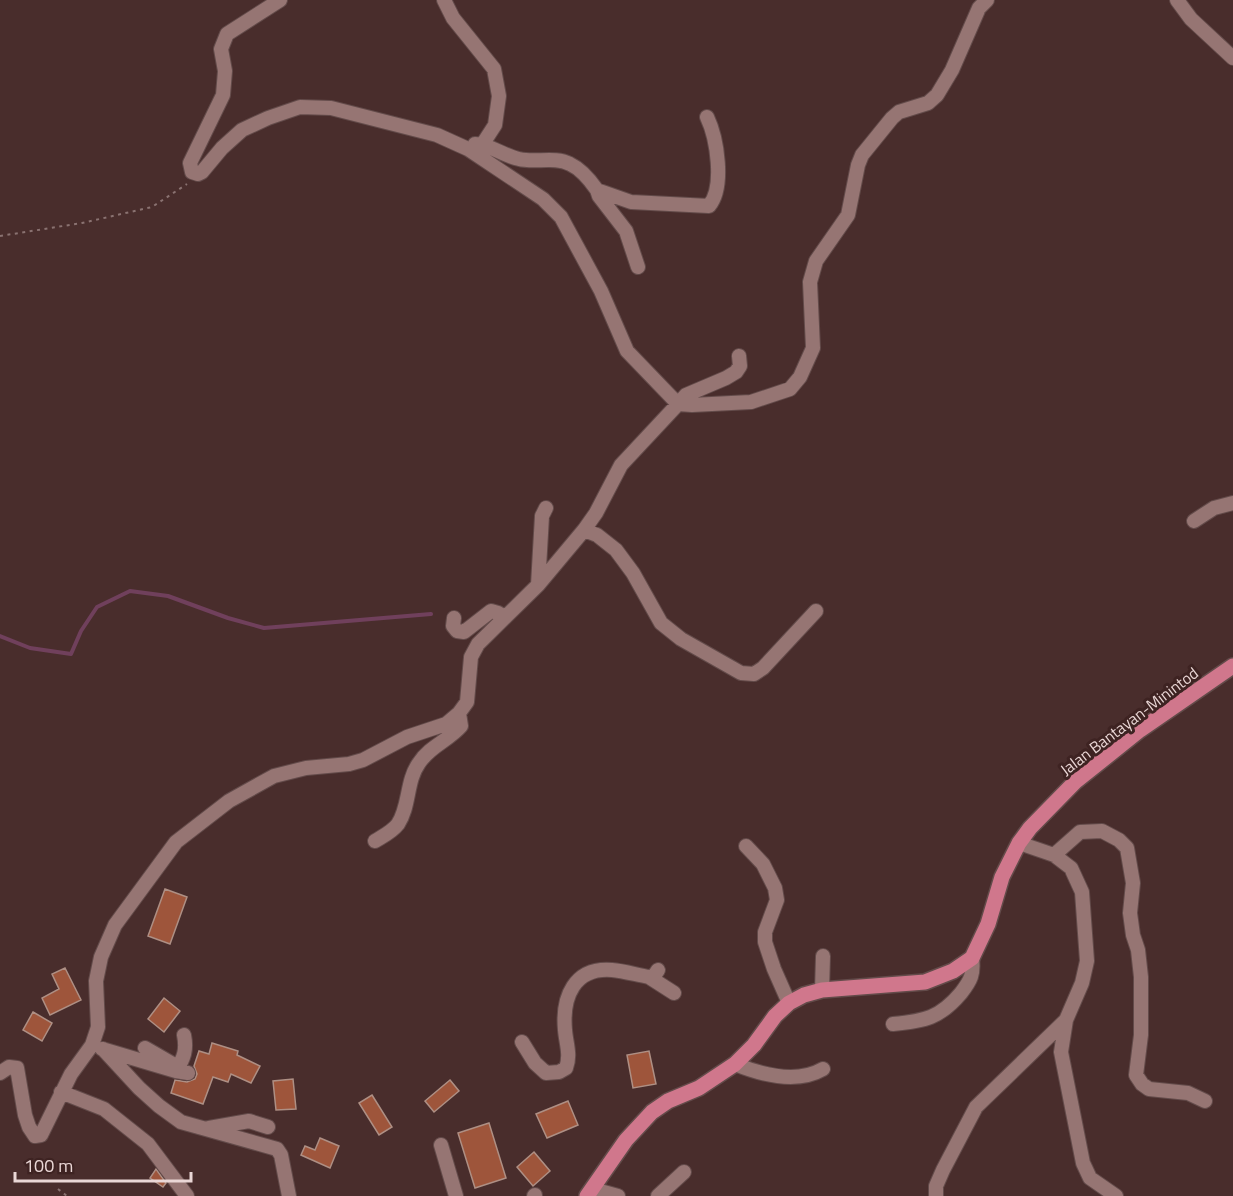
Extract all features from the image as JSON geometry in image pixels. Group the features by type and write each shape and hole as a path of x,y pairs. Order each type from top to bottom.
{"main road":[{"name":"Jalan Bantayan-Minintod","path":"972,958 988,924 1002,877 1019,843 1030,828 1075,782 1140,730 1233,666"},
{"path":"590,1193 626,1140 652,1112 668,1101 699,1088 735,1064 754,1045 775,1016 789,1003 804,995 822,990 925,982 953,971 972,958"}],"street":[{"path":"280,0 227,34 224,39 221,49 225,71 224,95 190,163 192,172 198,174 202,172 222,148 242,130 268,118 300,107 331,108 438,135 518,159 560,161 571,164 590,179 599,196 626,231 638,267"},
{"path":"444,0 453,18 494,69 499,96 495,125 475,147"},
{"path":"475,147 543,199 561,217 601,291 627,351 651,379 678,404 751,402 790,389 800,377 813,348 810,282 816,261 848,215 862,155 899,112 927,103 937,95 952,69 979,8 987,0"},
{"path":"1177,0 1191,19 1233,58"},
{"path":"597,190 631,202 708,206 714,200 718,173 714,131 707,117"},
{"path":"0,1073 9,1066 17,1068 27,1121 35,1136 41,1135 61,1092 98,1047 96,981 115,925 176,842 229,801 274,776 306,768 349,764 363,760 407,737 446,724 459,713 467,702 471,657 478,644 538,585 585,530 621,465 686,395 736,372 740,366 739,356"},
{"path":"1194,520 1214,508 1233,503"},
{"path":"538,585 542,516 546,508"},
{"path":"585,530 616,550 633,573 661,622 681,639 741,673 754,674 763,668 816,611"},
{"path":"454,618 453,626 457,632 464,632 491,611 505,617"},
{"path":"375,841 390,832 397,824 418,764 432,748 454,734 461,726 459,713"},
{"path":"1054,855 1080,832 1102,831 1119,840 1127,848 1133,883 1130,912 1141,977 1141,1035 1136,1075 1149,1089 1188,1094 1205,1101"},
{"path":"1019,843 1054,855 1071,868 1082,892 1087,961 1082,983 1066,1020 1061,1052 1083,1163 1090,1178 1116,1196"},
{"path":"746,846 763,864 775,888 777,900 765,933 765,942 789,1003"},
{"path":"822,990 823,956"},
{"path":"893,1024 925,1019 946,1010 966,986 974,972 972,958"},
{"path":"522,1042 535,1063 546,1073 559,1072 566,1068 569,1059 564,1029 565,1011 573,986 580,978 594,972 611,970 654,974 674,993"},
{"path":"936,1196 936,1186 942,1170 976,1107 1066,1020"},
{"path":"181,1070 187,1047 184,1035"},
{"path":"98,1047 181,1070"},
{"path":"98,1047 139,1088 181,1122 277,1149 281,1155 289,1196"},
{"path":"145,1048 181,1070"},
{"path":"735,1064 755,1072 776,1076 812,1076 823,1069"},
{"path":"61,1092 104,1108 148,1144 187,1196"},
{"path":"204,1128 249,1121 268,1127"},
{"path":"441,1145 456,1196"},
{"path":"658,1196 684,1172"},
{"path":"590,1193 618,1196"}],"path":[{"path":"0,237 82,224 152,207 181,189 198,174"},
{"path":"58,1189 67,1196"}],"building":[{"path":"165,889 187,897 170,944 148,936"},
{"path":"65,968 81,1000 50,1015 42,998 59,989 52,974"},
{"path":"164,998 180,1011 164,1032 148,1019"},
{"path":"33,1012 52,1023 42,1041 23,1030"},
{"path":"212,1043 238,1051 237,1055 260,1066 251,1083 231,1074 228,1082 213,1077 203,1104 171,1093 175,1080 187,1082 195,1079 197,1074 194,1066 199,1051 209,1054"},
{"path":"649,1051 656,1084 633,1088 627,1055"},
{"path":"293,1079 296,1109 276,1110 273,1081"},
{"path":"450,1080 459,1091 434,1112 425,1101"},
{"path":"372,1095 392,1127 379,1135 359,1103"},
{"path":"568,1101 578,1125 547,1138 536,1114"},
{"path":"489,1123 506,1178 475,1188 458,1133"},
{"path":"320,1138 339,1146 330,1168 301,1155 305,1146 315,1150"},
{"path":"534,1152 550,1171 533,1186 517,1167"},
{"path":"156,1169 166,1183 163,1187 150,1178"}],"waterway":[{"path":"0,636 30,648 71,654 81,631 97,607 130,591 168,596 228,618 264,628 431,614"}]}
